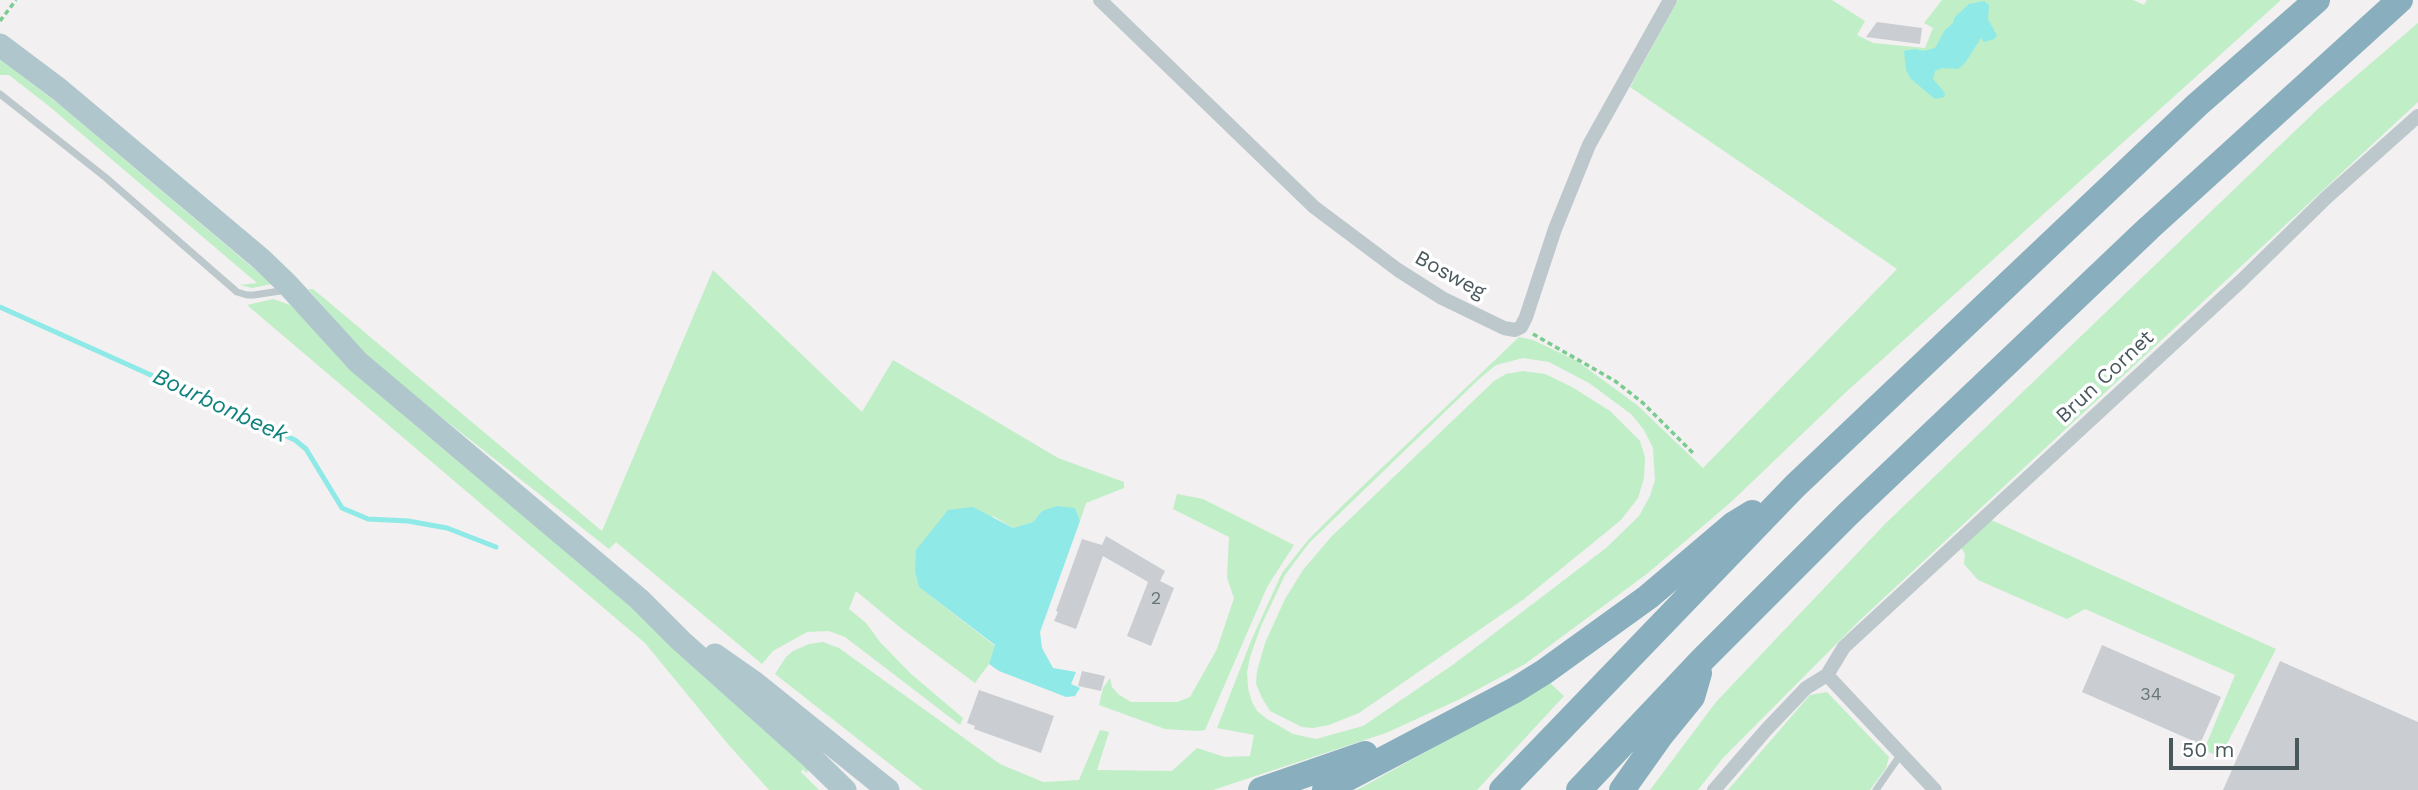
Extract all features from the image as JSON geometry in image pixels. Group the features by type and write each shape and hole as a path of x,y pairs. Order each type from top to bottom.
{"highway":[{"path":"1502,790 1795,486 2188,114 2317,0"},
{"path":"1579,790 1702,660 1848,514 2149,228 2397,3"},
{"path":"1325,790 1515,690 1567,657 1648,597 1734,524 1795,486"},
{"path":"1622,790 1661,734 1692,697 1702,660"},
{"path":"1261,790 1436,730"}],"main road":[{"path":"0,45 61,90 261,259 358,362 639,600 845,790"},
{"path":"639,600 755,683 888,790"}],"street":[{"name":"Bosweg","path":"1100,0 1267,164 1341,228 1442,298 1504,328 1515,330 1521,327"},
{"path":"1521,327 1555,229 1589,145 1670,0"},
{"name":"Brun Cornet","path":"1714,790 1790,705 1807,688 1827,675 1844,647 2240,282 2327,197 2418,116"},
{"path":"1827,675 1935,790"}],"lane":[{"path":"0,94 104,177 237,292 247,295 280,291 287,284"},
{"path":"1876,790 1901,754"}],"path":[{"path":"0,20 16,0"},
{"path":"1521,327 1615,381 1643,403 1693,453"}],"green space":[{"path":"1678,0 1832,0 1865,21 1857,35 1873,43 1925,48 1933,28 1924,23 1942,0 2133,0 2144,5 2147,0 2281,0 1845,393 1731,502 1648,573 1525,664 1458,700 1386,733 1213,790 923,790 775,674 786,657 809,644 823,642 839,648 1000,764 1043,782 1079,780 1100,730 1109,732 1097,770 1172,771 1197,748 1225,757 1250,756 1254,735 1217,728 1251,641 1282,573 1308,540 1345,503 1519,337 1533,340 1577,361 1637,405 1703,468 1897,269 1630,87","holes":["1523,358 1549,362 1589,383 1631,414 1644,430 1653,448 1655,480 1639,516 1606,548 1454,664 1363,726 1316,739 1293,734 1257,711 1248,688 1250,657 1285,575 1309,543 1496,365"]},
{"path":"2418,23 2418,102 1859,621 1722,759 1698,790 1650,790 1716,702 1886,523 2321,106"},
{"path":"0,59 60,105 272,284 252,288 240,285 257,283 50,107 9,75 0,75"},
{"path":"713,270 862,412 893,360 1058,458 1124,482 1124,488 1086,503 1080,521 1075,508 1042,511 1033,522 1013,528 993,516 915,572 919,587 995,646 989,664 975,683 856,591 849,609 866,623 910,673 963,718 960,725 845,637 829,631 807,632 773,651 762,664 616,542 609,549 412,394 359,348 308,289 313,289 602,531"},
{"path":"273,299 293,306 342,361 410,421 691,656 810,769 806,773 803,769 801,772 819,790 769,790 645,643 247,305"},
{"path":"1523,371 1545,374 1572,387 1610,411 1640,441 1645,457 1644,478 1638,498 1621,520 1524,599 1359,713 1329,725 1313,728 1302,727 1270,711 1256,684 1257,671 1265,643 1285,599 1303,570 1331,537 1494,381 1506,374"},
{"path":"1177,494 1203,499 1294,545 1267,587 1205,730 1198,731 1165,729 1099,705 1103,688 1110,678 1112,687 1118,694 1131,702 1177,702 1190,697 1217,649 1234,598 1227,578 1229,537 1173,509"},
{"path":"1989,519 2276,649 2220,757 2204,750 2235,675 2085,609 2067,619 1978,580 1964,564 1965,554 1960,546"},
{"path":"1550,683 1564,696 1477,790 1357,790"},
{"path":"1827,692 1889,757 1886,768 1870,790 1728,790 1810,695"}],"water":[{"path":"1984,1 1989,5 1988,19 1997,36 1984,42 1981,38 1958,69 1942,68 1935,71 1933,79 1945,93 1944,97 1935,99 1911,79 1906,70 1904,51 1935,48 1954,18 1969,4"},
{"path":"1057,506 1075,508 1080,521 1040,632 1042,648 1053,668 1076,672 1071,684 1080,688 1075,696 1066,697 999,671 989,664 995,645 919,587 915,572 916,550 948,510 973,507 1013,528 1033,522 1042,511"}],"building":[{"path":"1877,22 1922,28 1920,44 1866,37"},
{"path":"1106,536 1165,571 1160,581 1174,588 1151,646 1127,636 1148,582 1103,556 1076,629 1054,621 1082,539 1102,545"},
{"path":"2102,645 2221,697 2200,744 2082,692"},
{"path":"2280,661 2418,722 2418,790 2223,790"},
{"path":"1082,671 1105,676 1101,691 1078,686"},
{"path":"979,690 1054,716 1041,753 974,729 975,726 967,723"}],"waterway":[{"name":"Bourbonbeek","path":"0,307 295,440 306,449 342,508 368,519 408,521 447,528 496,547"}]}
